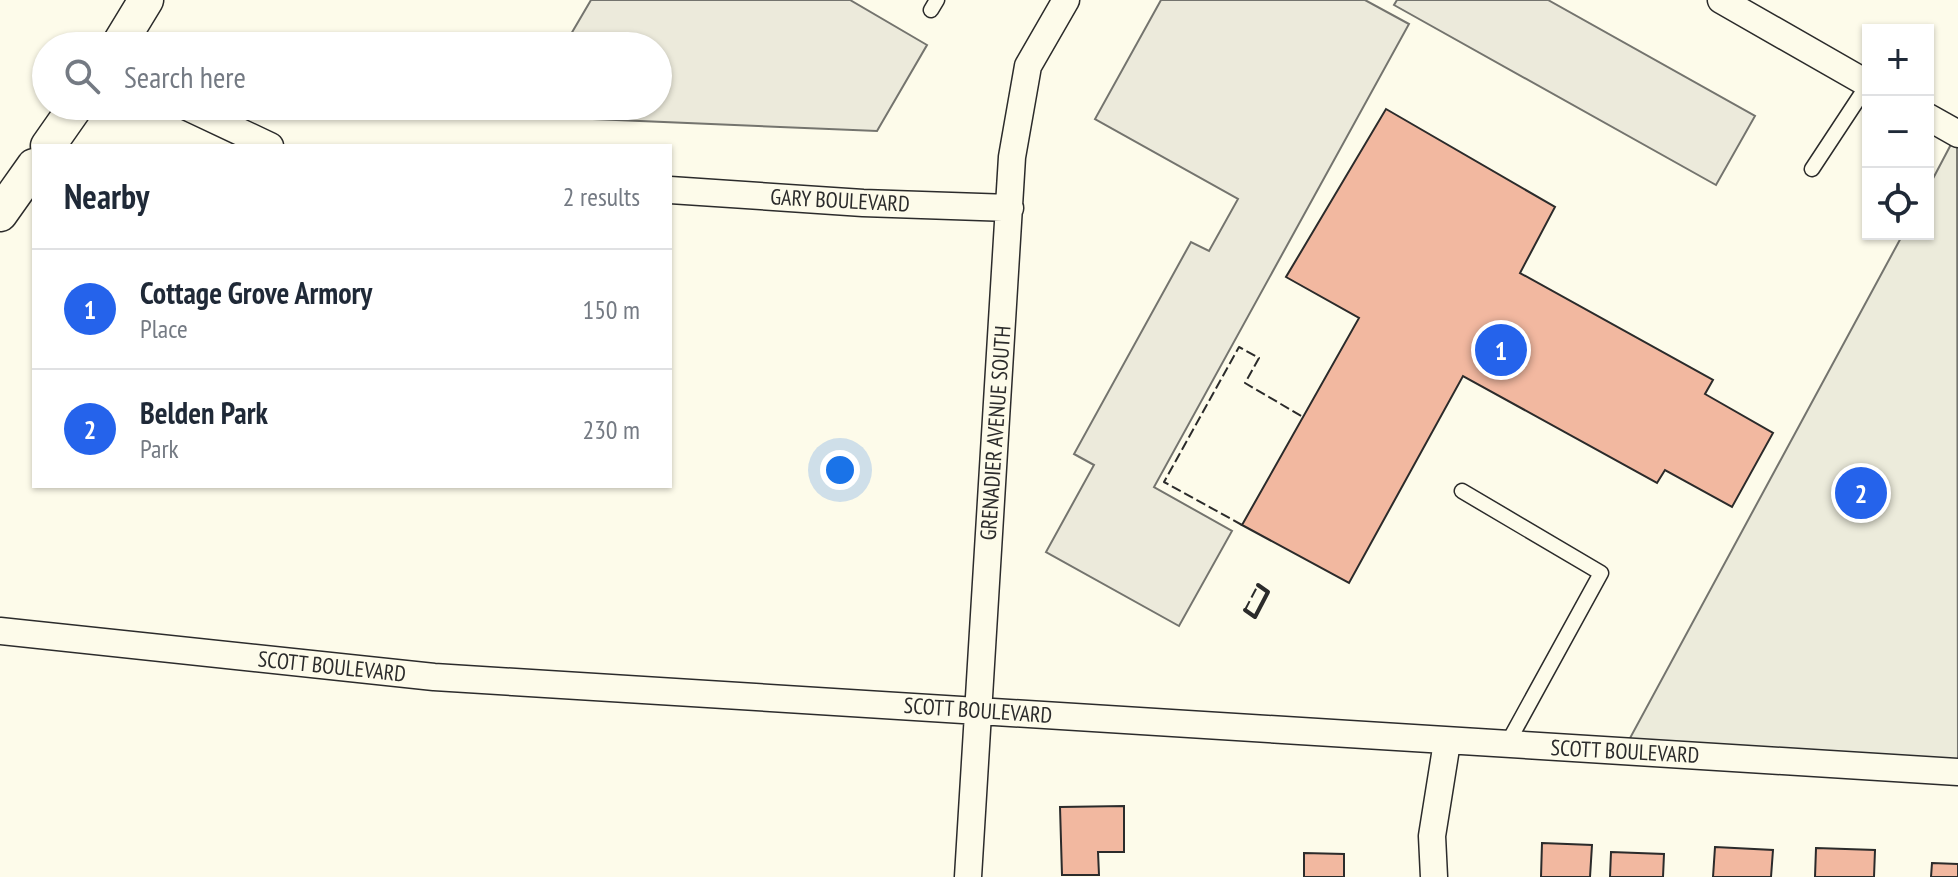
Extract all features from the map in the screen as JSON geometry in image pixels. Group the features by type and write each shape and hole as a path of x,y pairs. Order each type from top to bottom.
{"street":[{"path":"127,32 146,0"},
{"name":"GRENADIER AVENUE SOUTH","path":"968,877 1012,157 1028,66 1066,0"},
{"path":"1721,0 1862,81"},
{"path":"49,144 66,120"},
{"path":"215,120 266,144"},
{"path":"1934,120 1958,134"},
{"path":"0,214 32,169"},
{"name":"GARY BOULEVARD","path":"672,190 863,203 1010,208"},
{"name":"SCOTT BOULEVARD","path":"0,631 434,677 1506,746 1792,759 1958,772"},
{"path":"1434,877 1432,836 1447,742"}],"lane":[{"path":"1812,169 1862,93"},
{"path":"1462,491 1601,573 1506,746"}],"shaded area":[{"path":"591,0 850,0 927,45 877,131 617,120 672,120 672,32 572,32"},
{"path":"1161,0 1365,0 1409,24 1154,487 1232,531 1179,626 1046,552 1094,465 1074,454 1191,242 1209,251 1238,199 1095,119"},
{"path":"1397,0 1548,0 1755,116 1716,185 1394,5"},
{"path":"1957,133 1958,772 1623,751 1900,240 1934,240 1934,177"}],"building":[{"path":"1386,109 1555,207 1520,273 1713,380 1705,394 1773,433 1732,507 1665,470 1657,483 1463,376 1349,583 1242,525 1359,318 1286,277"},
{"path":"1124,806 1124,852 1098,852 1099,875 1062,875 1060,807"},
{"path":"1542,843 1592,845 1590,877 1541,877"},
{"path":"1715,847 1773,850 1771,877 1713,877"},
{"path":"1816,848 1875,850 1874,877 1815,877"},
{"path":"1611,852 1664,854 1663,877 1610,877"},
{"path":"1304,853 1344,854 1344,877 1304,877"},
{"path":"1932,863 1958,864 1958,877 1931,877"}],"fence":[{"path":"1242,525 1164,482 1239,347 1259,358 1245,383 1303,417"},
{"path":"1245,610 1258,585"}],"wall":[{"path":"1245,610 1255,617 1268,592 1258,585"}],"place":[{"name":"Cottage Grove Armory","path":"1501,350"},
{"name":"Belden Park","path":"1861,493"}]}
